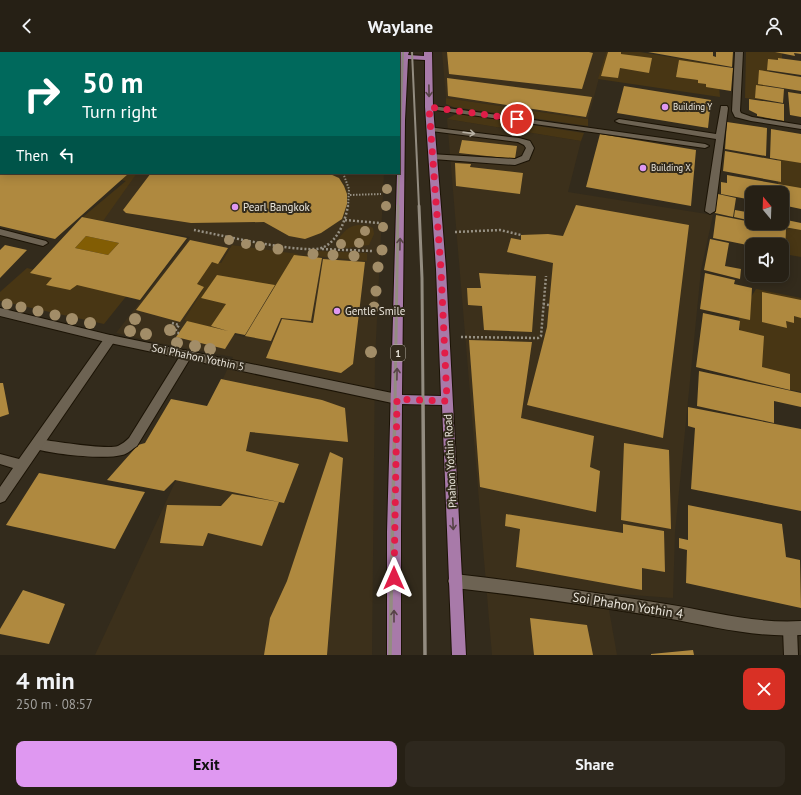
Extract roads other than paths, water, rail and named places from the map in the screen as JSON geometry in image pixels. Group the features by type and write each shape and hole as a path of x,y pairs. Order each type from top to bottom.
{"main road":[{"path":"403,59 428,55"},
{"name":"Phahon Yothin Road","path":"428,55 429,107 441,270 459,655"},
{"name":"1","path":"394,655 401,180 400,134 403,59"},
{"path":"397,399 447,401"}],"street":[{"path":"738,115 736,111 739,52"},
{"path":"429,107 705,146"},
{"path":"710,211 724,111 751,119 801,127"},
{"path":"619,121 720,138"},
{"path":"431,128 519,140 527,143 530,148 527,158 524,161 515,162 433,156"},
{"path":"0,232 43,243"},
{"name":"Soi Phahon Yothin 5","path":"0,312 110,339 397,399"},
{"path":"0,497 110,339"},
{"path":"37,444 72,449 112,452 122,450 133,442 187,354"},
{"path":"0,459 22,465"},
{"name":"Soi Phahon Yothin 4","path":"455,581 582,597 752,626 796,629"},
{"path":"791,655 796,629"}],"railway":[{"path":"400,134 403,52"},
{"path":"412,52 419,207"},
{"path":"398,207 399,174"},
{"path":"395,404 398,206"},
{"path":"419,206 422,278 423,404"},
{"path":"390,655 395,403"},
{"path":"423,403 425,655"}],"place":[{"name":"Building Y","path":"665,107"},
{"name":"Building X","path":"643,168"},
{"name":"Pearl Bangkok","path":"235,207"},
{"name":"Gentle Smile","path":"337,311"}]}
